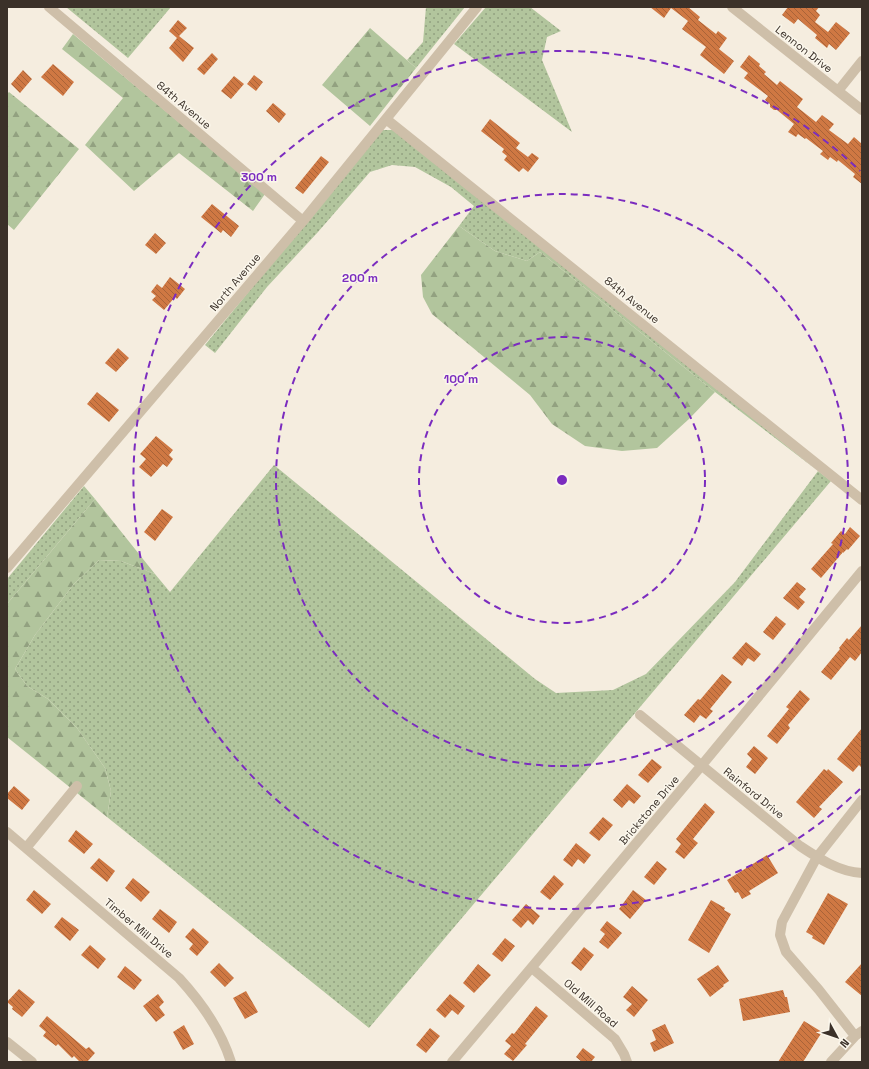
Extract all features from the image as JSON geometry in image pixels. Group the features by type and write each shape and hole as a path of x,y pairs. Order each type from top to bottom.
{"street":[{"name":"84th Avenue","path":"49,7 303,221"},
{"name":"North Avenue","path":"7,568 303,221 477,7"},
{"name":"Lennon Drive","path":"732,7 862,110"},
{"path":"838,91 862,61"},
{"name":"84th Avenue","path":"386,118 862,500"},
{"name":"Brickstone Drive","path":"452,1062 702,765 862,571"},
{"name":"Rainford Drive","path":"640,715 800,846 834,866 855,873 862,873"},
{"path":"26,848 77,786"},
{"path":"831,1062 859,1034 786,952 780,935 782,922 817,857 862,800"},
{"name":"Timber Mill Drive","path":"7,832 179,978 199,1002 215,1026 231,1062"},
{"name":"Old Mill Road","path":"532,968 615,1039 627,1062"},
{"path":"7,1042 32,1062"}],"green space":[{"path":"66,7 171,7 128,58"},
{"path":"426,7 465,7 416,68 407,60 423,42"},
{"path":"486,7 530,7 561,31 547,37 542,60 572,132 454,44"},
{"path":"370,28 416,68 370,126 322,85"},
{"path":"73,34 265,194 253,211 179,153 134,191 85,145 123,98 62,49"},
{"path":"9,92 79,149 14,230 7,224 7,94"},
{"path":"381,130 397,130 818,471 715,392 540,252 527,261 495,251 459,226 474,206 451,187 415,167 392,165 370,172 318,232 267,287 215,353 205,345"},
{"path":"459,226 495,251 527,261 540,252 715,392 689,419 657,448 622,451 585,446 552,424 530,395 432,314 423,297 421,275"},
{"path":"274,465 535,679 556,693 613,690 646,674 735,582 818,471 831,481 369,1028 107,817 111,791 105,768 77,728 48,699 27,686 15,669 35,635 73,585 99,560 121,561 155,574 170,592"},
{"path":"84,486 95,499 7,604 7,579"},
{"path":"95,499 155,574 121,561 99,560 73,585 35,635 15,669 27,686 48,699 77,728 105,768 111,791 107,817 7,737 7,604"}],"building":[{"path":"650,7 688,7 700,17 698,20 716,34 718,31 727,38 719,49 734,61 724,74 700,55 706,47 682,29 688,21 671,8 664,18"},
{"path":"788,7 819,7 816,11 820,15 815,22 828,32 836,22 850,33 836,50 829,44 827,48 815,38 817,35 798,19 794,24 782,15"},
{"path":"178,20 187,28 179,36 194,48 183,62 169,48 177,38 169,31"},
{"path":"212,53 218,59 204,75 197,69"},
{"path":"749,55 760,64 759,66 766,72 764,74 777,85 780,81 803,99 797,107 816,122 822,115 834,124 829,130 848,144 854,137 862,144 862,184 853,177 855,174 838,160 837,162 830,157 828,160 820,154 823,151 806,138 805,139 798,134 796,137 788,132 794,124 777,110 770,107 770,104 765,100 768,96 744,78 748,73 740,67"},
{"path":"53,64 74,82 63,96 41,77"},
{"path":"23,70 32,79 20,93 11,84"},
{"path":"254,75 263,82 256,91 247,84"},
{"path":"234,76 244,84 231,99 221,91"},
{"path":"273,103 286,114 279,123 266,111"},
{"path":"490,119 520,143 516,148 528,157 532,153 539,158 528,172 523,168 519,172 504,160 507,156 502,152 504,149 481,131"},
{"path":"321,156 329,162 303,194 295,188"},
{"path":"212,204 239,226 231,237 223,230 221,233 201,217"},
{"path":"155,233 166,243 156,254 145,245"},
{"path":"170,277 185,289 177,299 175,297 164,310 152,300 156,296 151,292 157,284 162,288"},
{"path":"118,348 129,358 116,372 105,363"},
{"path":"97,392 119,410 109,422 87,404"},
{"path":"156,436 173,450 169,455 173,459 167,467 163,464 151,477 139,467 146,459 140,454"},
{"path":"162,509 173,517 155,541 144,532"},
{"path":"850,527 860,536 848,550 847,549 843,552 821,578 811,569 833,544 831,543 841,531 845,534"},
{"path":"797,582 806,589 799,597 805,602 798,610 783,598"},
{"path":"776,616 786,624 773,640 763,632"},
{"path":"862,625 862,652 855,661 850,657 831,680 821,672 847,638 849,640"},
{"path":"746,642 761,654 754,662 748,658 742,666 732,658"},
{"path":"722,674 732,682 710,709 713,711 706,719 700,715 694,723 684,715 698,699 700,700"},
{"path":"800,690 810,699 788,725 790,728 777,744 767,736 789,709 786,707"},
{"path":"862,728 862,768 859,765 853,772 837,759"},
{"path":"754,746 768,758 755,774 746,767 752,759 747,754"},
{"path":"652,759 662,767 648,783 638,775"},
{"path":"824,769 827,771 828,769 843,782 819,807 822,809 814,818 796,802"},
{"path":"627,784 641,796 634,804 629,800 622,808 613,800"},
{"path":"14,786 30,800 22,810 7,798 7,794"},
{"path":"705,803 715,812 693,839 698,843 684,859 675,852 681,844 676,839"},
{"path":"603,817 613,825 599,841 589,833"},
{"path":"76,830 93,844 84,854 68,841"},
{"path":"576,843 591,855 584,864 578,859 572,867 563,860"},
{"path":"767,855 778,873 749,891 751,894 742,899 738,892 735,893 727,880"},
{"path":"99,858 115,871 107,882 90,868"},
{"path":"657,861 667,869 654,885 644,877"},
{"path":"554,875 564,884 550,900 540,892"},
{"path":"133,878 150,892 141,902 125,888"},
{"path":"34,890 51,904 42,914 26,900"},
{"path":"633,890 646,900 630,919 619,909"},
{"path":"828,893 848,904 824,945 812,938 813,936 806,932"},
{"path":"711,900 725,908 724,910 731,914 709,953 688,940"},
{"path":"526,904 540,916 533,925 528,920 521,928 512,920"},
{"path":"160,909 177,922 169,933 152,919"},
{"path":"62,917 79,930 70,941 54,927"},
{"path":"607,921 622,933 608,949 599,942 605,934 600,930"},
{"path":"193,928 209,942 197,956 189,949 193,944 185,937"},
{"path":"505,938 515,946 502,962 492,954"},
{"path":"90,945 106,959 98,969 81,955"},
{"path":"584,947 594,955 581,971 571,963"},
{"path":"219,963 234,978 225,987 210,972"},
{"path":"862,963 862,996 845,982"},
{"path":"478,964 491,975 474,993 463,983"},
{"path":"718,965 729,981 710,997 697,979"},
{"path":"125,966 142,980 134,990 117,977"},
{"path":"632,986 648,1000 634,1017 626,1010 632,1004 623,997"},
{"path":"19,989 35,1002 22,1017 12,1009 13,1007 7,1002"},
{"path":"783,990 785,997 787,997 790,1012 743,1021 739,999"},
{"path":"246,991 258,1012 245,1019 233,998"},
{"path":"158,994 164,1002 159,1007 165,1015 156,1022 143,1006"},
{"path":"450,994 465,1006 458,1015 452,1010 445,1018 436,1010"},
{"path":"536,1006 548,1016 525,1044 527,1045 513,1061 504,1054 511,1046 505,1041 512,1033 514,1034"},
{"path":"47,1016 86,1049 89,1047 95,1053 87,1062 80,1062 74,1056 72,1058 58,1044 56,1046 43,1036 46,1032 39,1026"},
{"path":"804,1021 822,1032 803,1062 778,1062"},
{"path":"665,1024 674,1043 654,1052 650,1043 656,1040 652,1030"},
{"path":"184,1025 194,1044 183,1050 173,1032"},
{"path":"430,1028 440,1036 426,1053 416,1045"},
{"path":"583,1048 595,1057 591,1062 582,1062 576,1057"}]}
